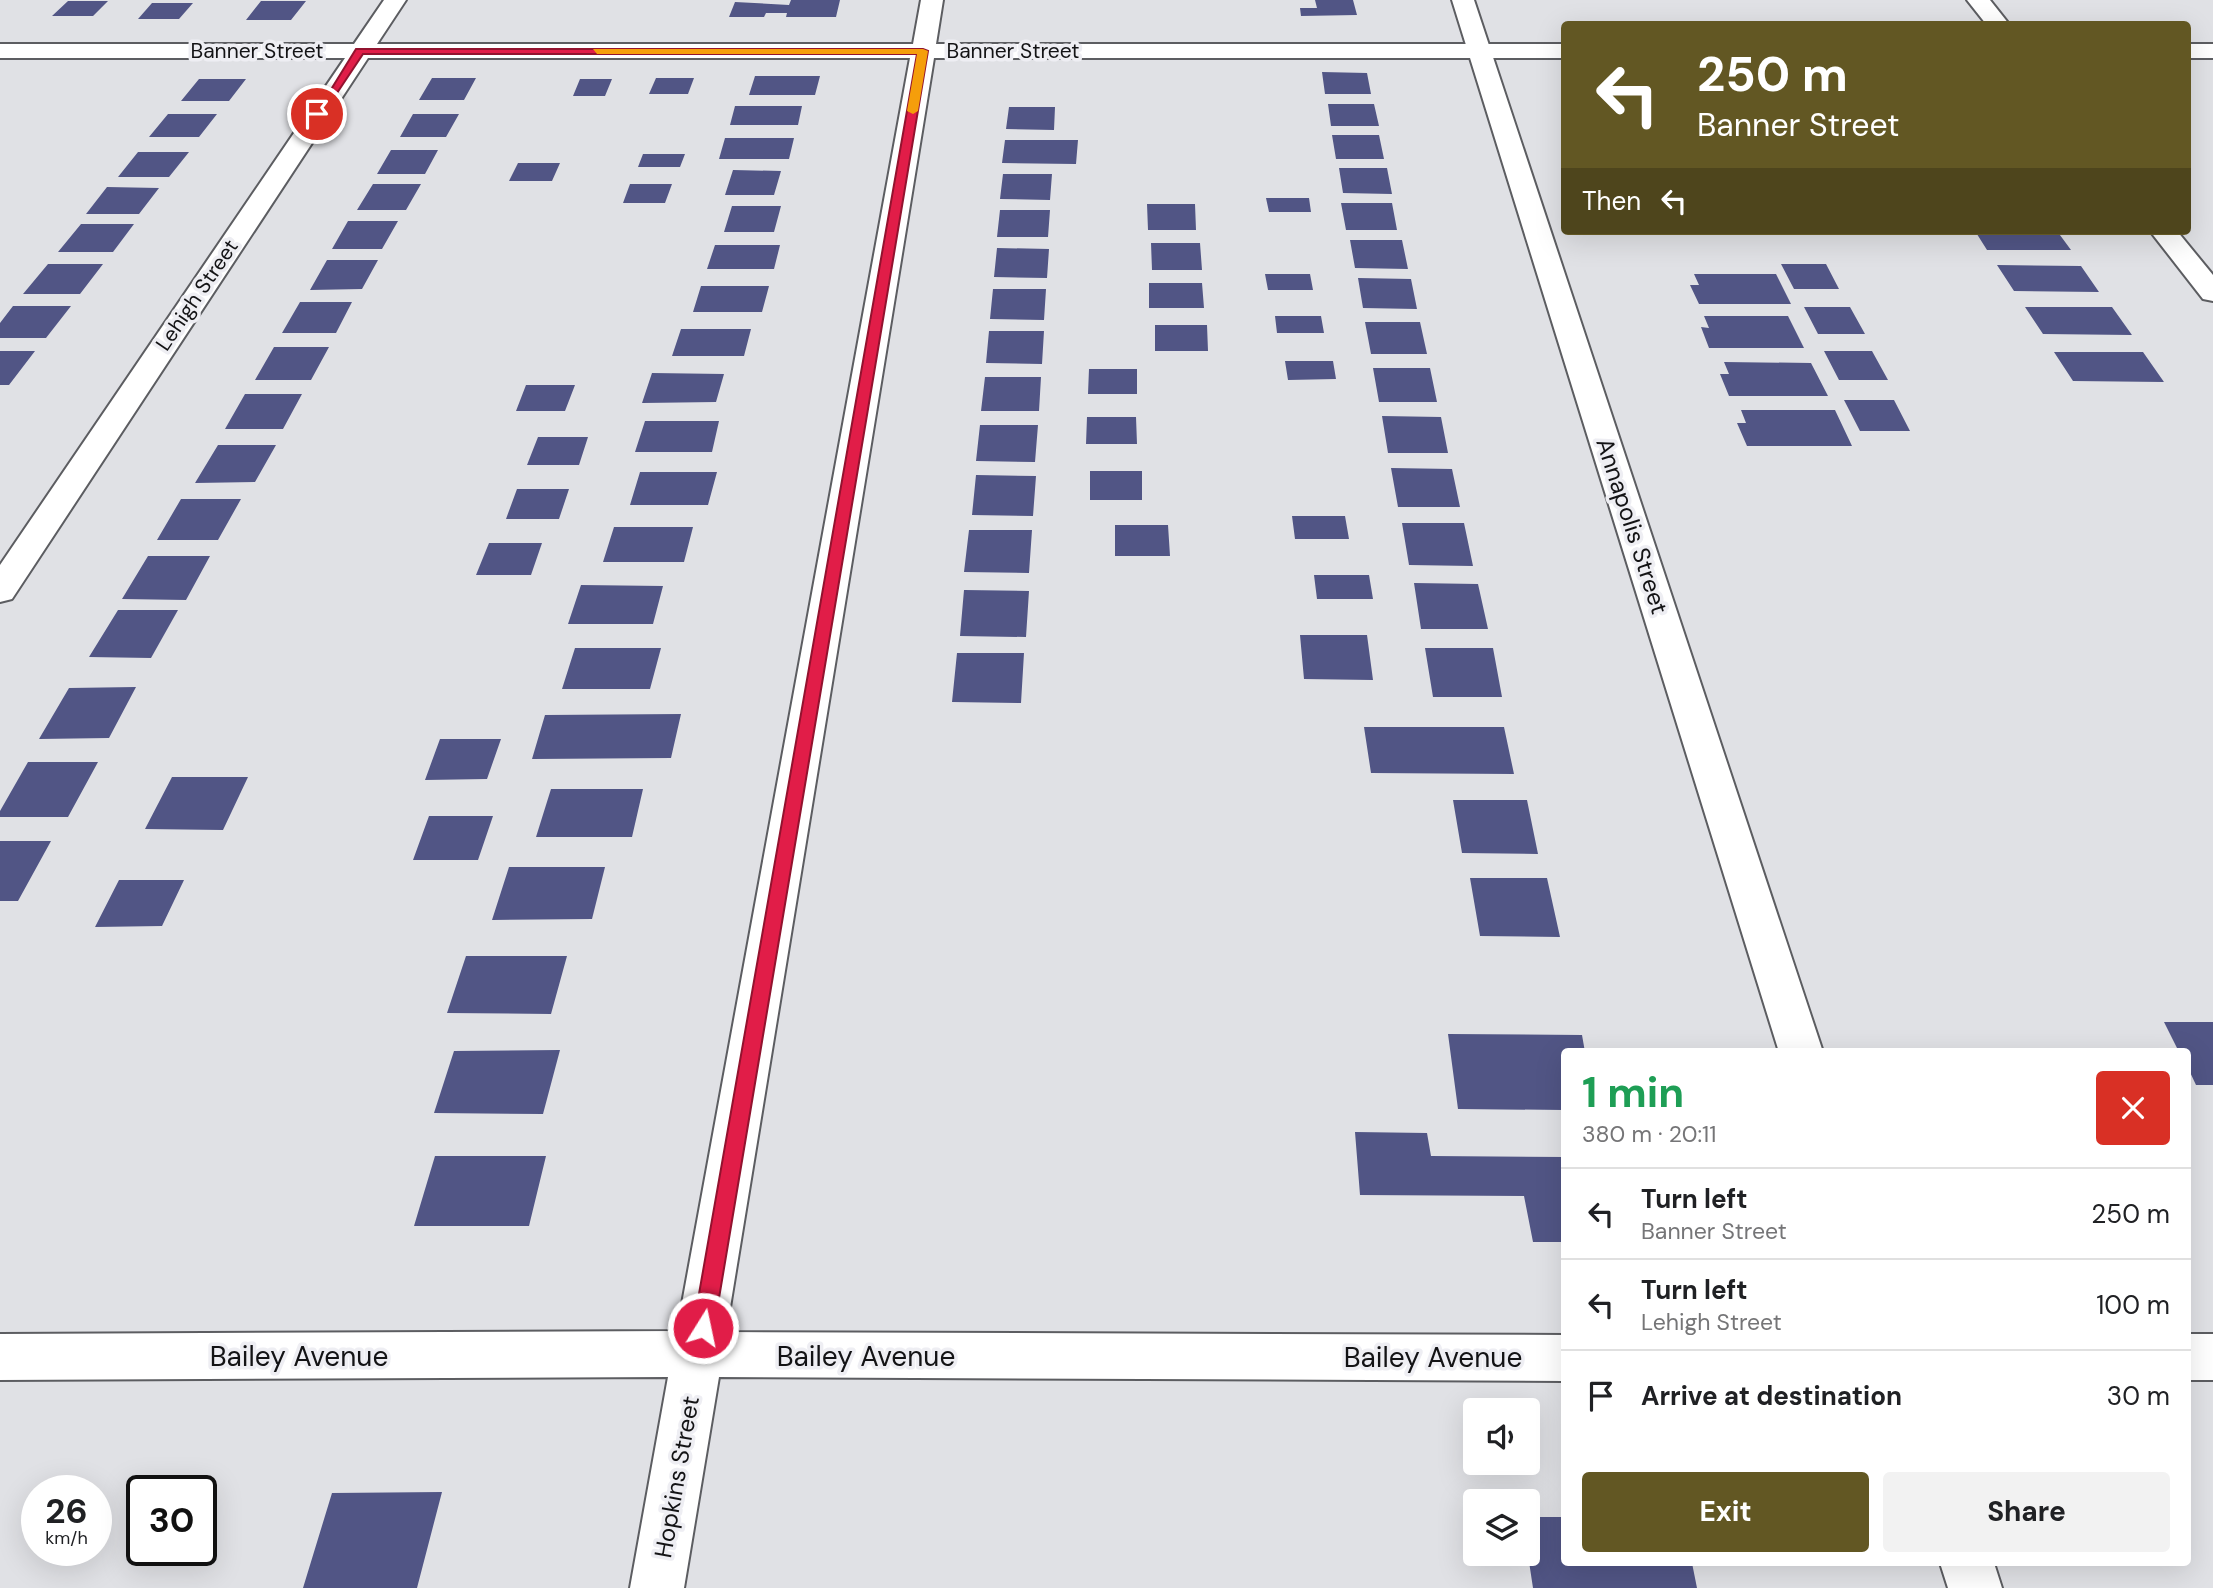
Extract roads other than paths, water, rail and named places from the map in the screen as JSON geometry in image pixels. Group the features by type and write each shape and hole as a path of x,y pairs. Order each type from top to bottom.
{"street":[{"name":"Lehigh Street","path":"0,591 395,0"},
{"name":"Hopkins Street","path":"657,1588 932,0"},
{"name":"Annapolis Street","path":"1462,0 1800,1048"},
{"path":"1978,0 1996,21"},
{"name":"Banner Street","path":"0,51 1561,51"},
{"path":"2191,51 2213,51"},
{"path":"2166,235 2213,293"},
{"name":"Bailey Avenue","path":"0,1357 699,1355 1561,1358"},
{"path":"2191,1357 2213,1357"},
{"path":"1968,1566 1975,1588"}]}
